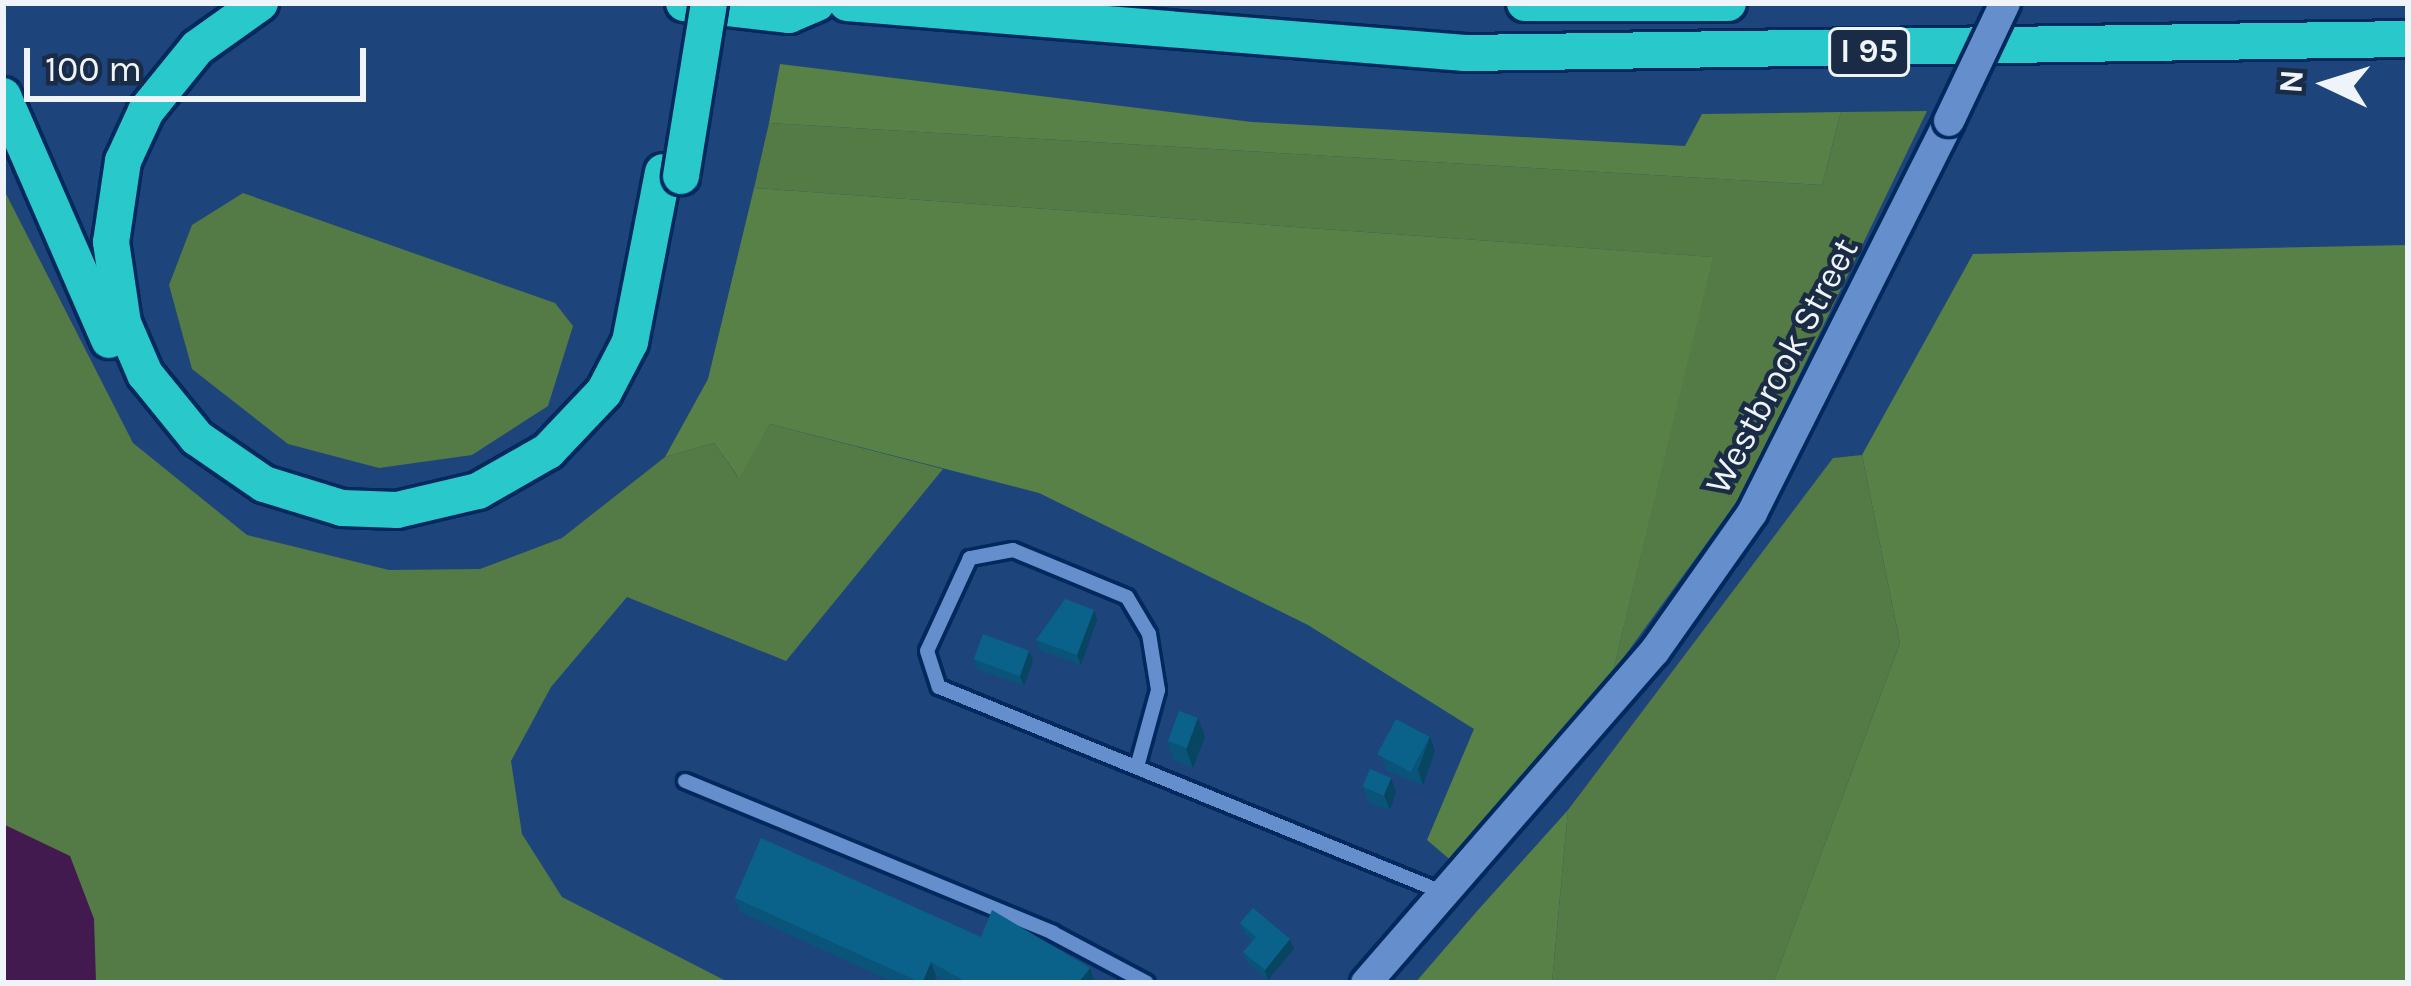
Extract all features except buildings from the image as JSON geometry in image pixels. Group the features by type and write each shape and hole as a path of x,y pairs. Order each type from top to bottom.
{"highway":[{"path":"260,3 196,48 146,111 116,187 112,270 133,349 160,397 217,456 289,495 370,510 425,506 548,452 604,392 630,342 709,3"},
{"path":"3,96 153,416 235,488 338,525 474,513 588,440 647,348 672,174 687,3 789,15 817,3"},
{"name":"I 95","path":"848,3 1465,52 2408,39"},
{"path":"1525,3 1728,3"}],"main road":[{"name":"Westbrook Street","path":"1366,983 1537,792 1654,652 1777,473 2005,3"}],"lane":[{"path":"1137,767 1158,676 1127,597 1013,550 970,558 927,651 932,680 1137,767 1447,894"},
{"path":"685,781 1053,933 1147,983"}],"green space":[{"path":"780,64 1252,122 1685,146 1702,114 1841,112 1822,185 769,123"},
{"path":"1927,111 1741,496 1613,672 1712,257 754,188 769,123 1822,185 1841,112"},
{"path":"3,188 133,443 247,535 389,570 480,569 562,538 665,457 714,443 738,477 770,424 943,469 786,661 627,597 551,687 511,761 522,834 562,897 730,983 3,983"},
{"path":"754,188 1713,257 1613,672 1454,863 1427,840 1474,729 1308,625 1039,493 770,424 739,478 714,443 665,457 708,379"},
{"path":"243,193 555,303 573,326 548,406 472,455 379,468 288,444 192,369 169,285 192,225"},
{"path":"2408,245 2408,983 1773,983 1900,643 1862,455 1973,254"},
{"path":"1862,455 1900,643 1773,983 1552,983 1568,810 1833,458"},
{"path":"1568,810 1552,983 1415,983 1478,910"}],"shaded area":[{"path":"3,824 70,856 94,919 96,983 3,983"}]}
